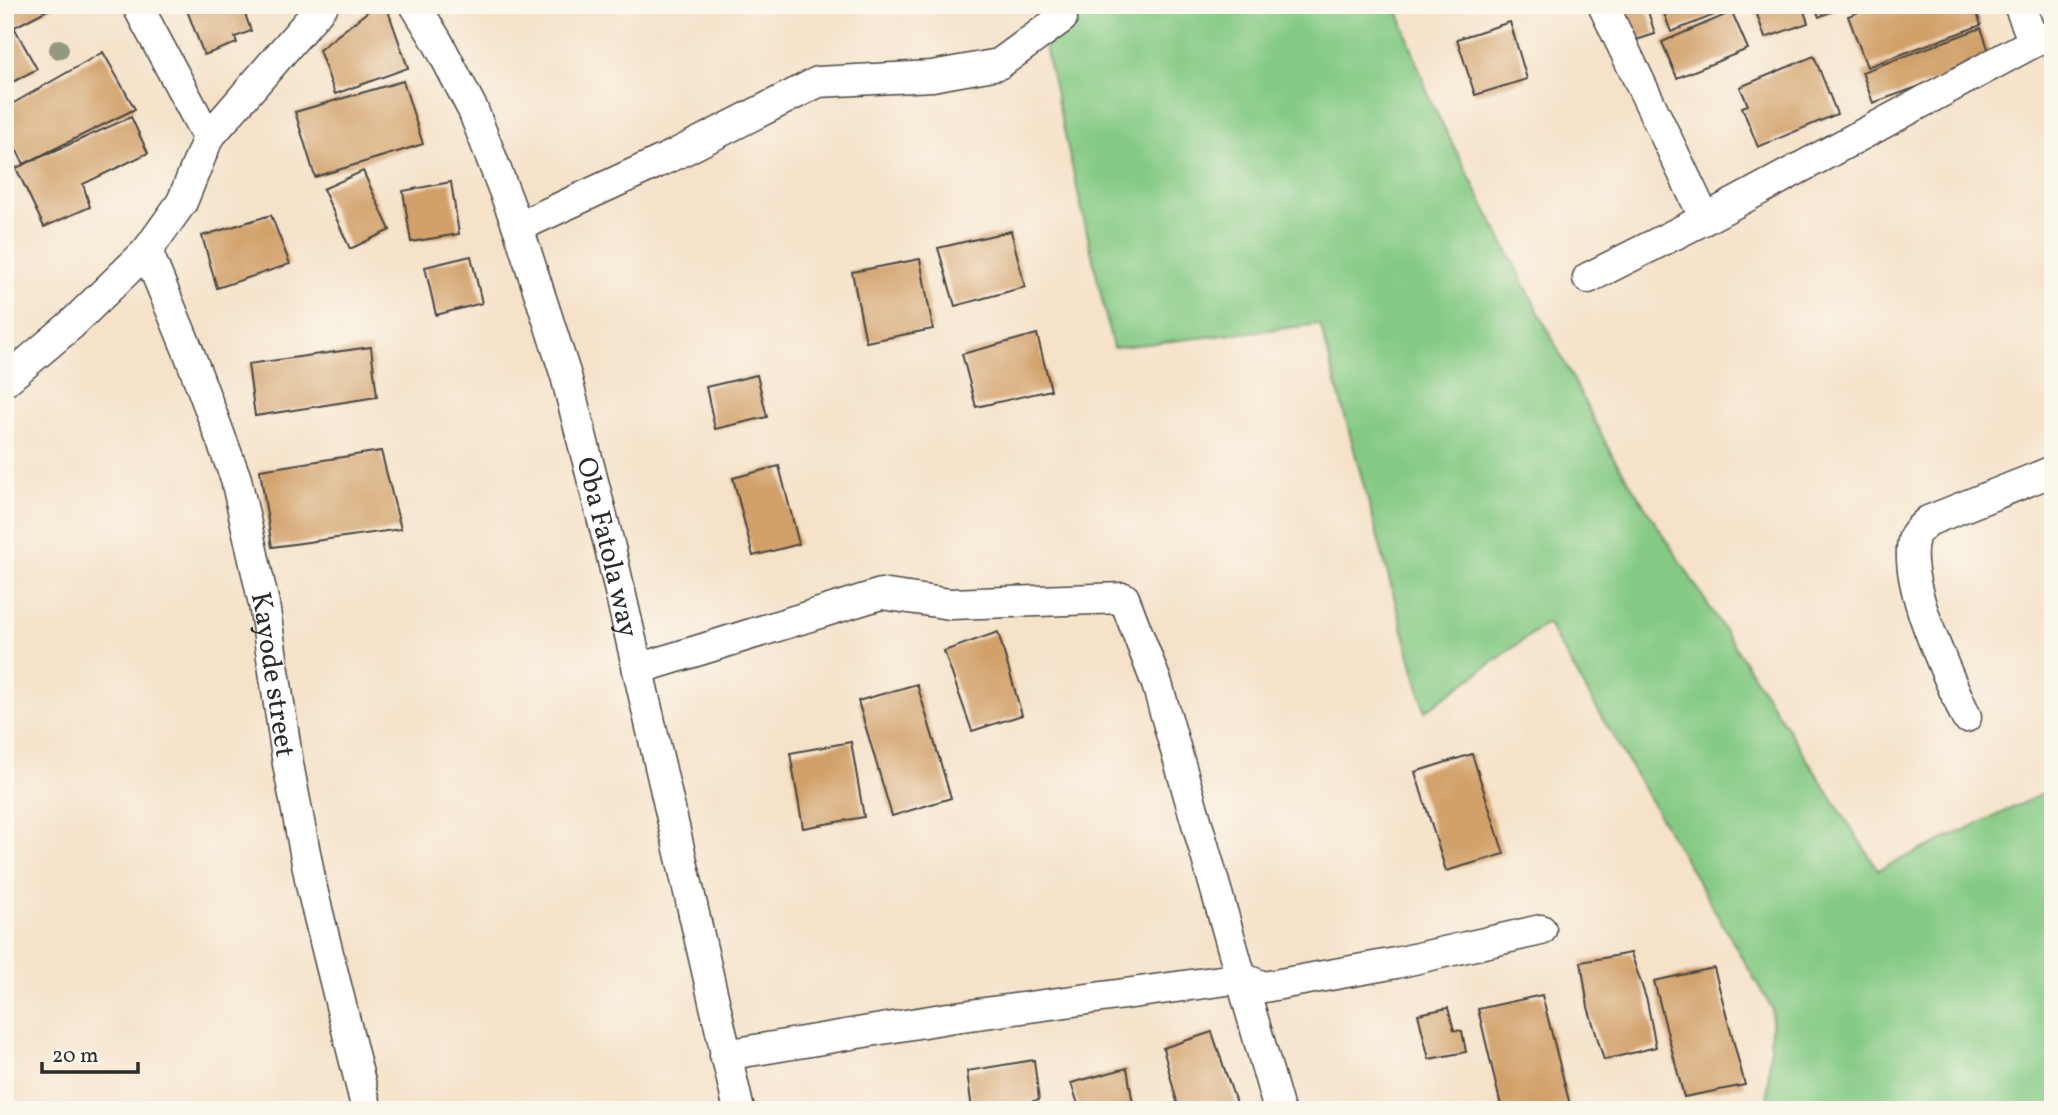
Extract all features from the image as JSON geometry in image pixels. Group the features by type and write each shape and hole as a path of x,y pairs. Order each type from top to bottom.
{"street":[{"path":"137,5 208,138"},
{"path":"5,381 71,325 148,251 182,202 208,138 323,5"},
{"name":"Oba Fatola way","path":"415,5 473,110 518,228 566,376 610,548 739,1110"},
{"path":"1604,5 1705,219"},
{"path":"1588,278 1705,219 2043,39 2019,5"},
{"path":"518,228 676,154 818,82 932,76 999,64 1062,18"},
{"name":"Kayode street","path":"148,251 236,479 264,604 288,764 312,889 367,1110"},
{"path":"1966,717 1931,635 1911,568 1915,535 1928,521 2053,471"},
{"path":"638,669 881,594 950,604 1124,598 1157,684 1279,1110"},
{"path":"725,1055 948,1018 1242,978 1264,987 1396,963 1541,930"}],"green space":[{"path":"1122,5 1396,5 1431,102 1612,455 1878,870 2053,789 2053,1110 1767,1110 1772,1009 1547,623 1425,711 1320,324 1113,348 1042,33"}],"building":[{"path":"5,5 57,5 5,32"},
{"path":"185,5 242,5 251,31 235,37 237,43 204,55"},
{"path":"376,5 386,5 408,68 335,94 319,50"},
{"path":"1621,5 1646,5 1655,34 1633,41"},
{"path":"1661,5 1729,5 1730,9 1671,32"},
{"path":"1754,5 1802,5 1808,23 1765,38"},
{"path":"1814,5 1846,5 1819,17"},
{"path":"1878,5 1974,5 1981,25 1867,67 1848,16"},
{"path":"1732,12 1748,49 1677,78 1662,42"},
{"path":"1510,22 1527,79 1475,95 1457,39"},
{"path":"1981,28 1992,60 1873,103 1862,72"},
{"path":"15,29 37,69 7,85 5,35"},
{"path":"103,52 135,109 24,164 5,129 5,108"},
{"path":"1814,56 1837,114 1758,147 1742,107 1748,105 1740,87"},
{"path":"403,81 423,144 315,177 295,112"},
{"path":"131,117 148,153 83,184 90,207 44,227 16,168"},
{"path":"363,171 390,230 350,249 323,189"},
{"path":"451,182 459,234 411,242 403,191"},
{"path":"271,215 290,264 217,288 202,236"},
{"path":"1011,231 1025,287 955,306 938,248"},
{"path":"471,256 482,303 436,315 425,267"},
{"path":"920,259 933,329 866,342 852,272"},
{"path":"1037,334 1051,390 976,407 962,354"},
{"path":"371,347 377,397 255,416 248,364"},
{"path":"757,375 767,417 715,429 706,387"},
{"path":"381,451 401,529 272,547 260,470"},
{"path":"779,466 799,544 753,556 733,478"},
{"path":"998,632 1022,715 972,731 944,651"},
{"path":"917,684 951,798 892,816 858,701"},
{"path":"851,742 864,817 803,828 790,753"},
{"path":"1472,754 1504,854 1446,871 1415,772"},
{"path":"1631,953 1647,1001 1656,1047 1604,1060 1588,1007 1581,962"},
{"path":"1714,968 1745,1085 1684,1097 1654,981"},
{"path":"1542,995 1570,1105 1540,1110 1502,1110 1478,1009"},
{"path":"1448,1008 1454,1030 1462,1031 1466,1052 1429,1059 1418,1014"},
{"path":"1212,1032 1236,1103 1209,1110 1179,1110 1163,1048"},
{"path":"1034,1060 1039,1100 1027,1102 1028,1110 972,1110 967,1071"},
{"path":"1127,1068 1134,1110 1080,1110 1071,1083"}]}
